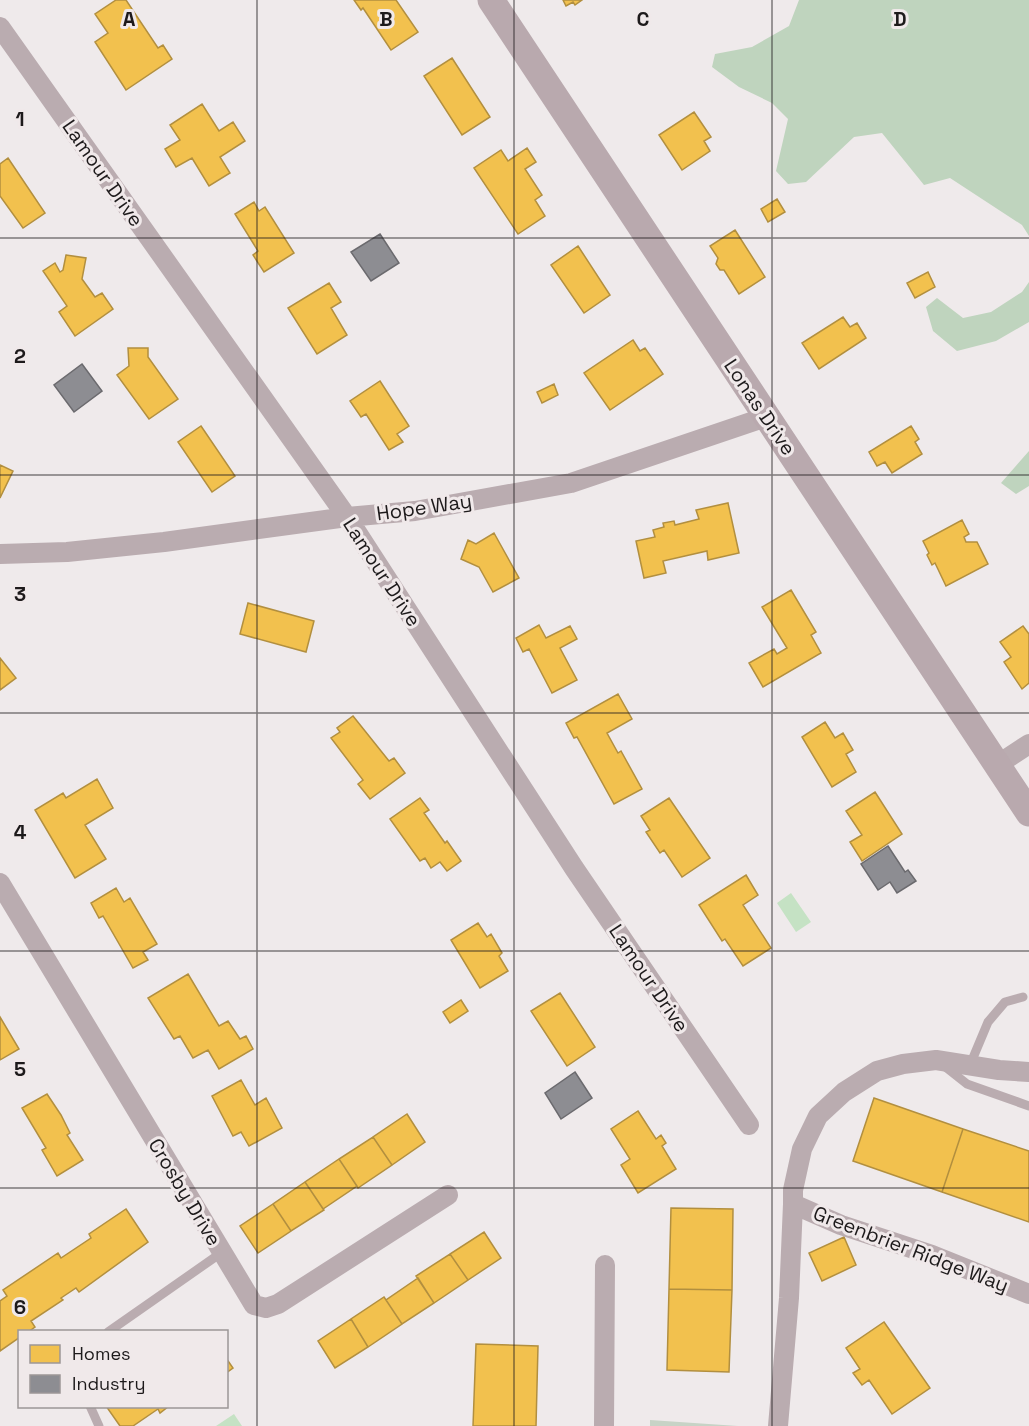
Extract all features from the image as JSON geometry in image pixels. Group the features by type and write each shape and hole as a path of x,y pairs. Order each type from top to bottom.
{"street":[{"name":"Lonas Drive","path":"490,0 1029,813"},
{"name":"Lamour Drive","path":"0,27 346,518 574,868 750,1125"},
{"name":"Hope Way","path":"0,554 67,552 154,543 415,511 571,483 766,417"},
{"path":"997,765 1029,744"},
{"name":"Crosby Drive","path":"0,883 254,1305 266,1308 278,1304 448,1195"},
{"name":"Greenbrier Ridge Way","path":"778,1426 789,1298 793,1190 802,1149 819,1116 844,1092 877,1071 903,1064 936,1060 1029,1072"},
{"name":"Greenbrier Ridge Way","path":"793,1204 841,1225 932,1255 1029,1294"},
{"path":"604,1426 605,1265"}],"lane":[{"path":"970,1065 988,1022 1005,1002 1023,997"},
{"path":"936,1060 967,1084 1029,1106"},
{"path":"111,1330 221,1253"},
{"path":"90,1408 99,1426"}],"shaded area":[{"path":"799,0 1029,0 1029,236 1022,225 950,178 924,185 882,133 854,137 806,182 788,184 776,171 788,119 772,103 739,87 712,67 715,54 752,47 789,26"},
{"path":"1029,282 1029,322 996,341 957,351 933,331 926,307 937,298 963,318 991,312 1022,292"},
{"path":"1029,451 1029,486 1016,494 1001,483"},
{"path":"791,893 811,922 796,932 777,903"},
{"path":"234,1414 242,1426 216,1426"},
{"path":"650,1420 738,1426 650,1426"}],"building: Homes":[{"path":"116,0 126,0 158,48 163,45 172,59 126,90 95,42 108,33 95,14"},
{"path":"354,0 396,0 418,32 391,50 363,8 361,10"},
{"path":"563,0 582,0 575,5 573,2 566,6"},
{"path":"452,58 490,117 462,135 424,76"},
{"path":"202,104 219,131 233,122 245,141 220,157 230,173 209,186 192,158 176,167 165,149 180,140 170,125"},
{"path":"694,112 711,137 704,141 710,151 682,170 659,135"},
{"path":"527,148 536,162 525,169 542,195 535,200 545,216 518,234 474,168 501,150 508,161"},
{"path":"8,158 45,213 23,228 0,196 0,164"},
{"path":"777,199 785,212 768,222 761,209"},
{"path":"254,202 259,211 265,207 294,253 264,272 253,255 258,251 235,214"},
{"path":"735,230 765,277 739,294 724,270 720,270 716,264 718,258 710,246"},
{"path":"578,246 610,295 584,313 551,265"},
{"path":"66,255 86,258 82,279 95,297 102,293 113,309 75,336 59,312 67,306 43,271 55,263 60,272 63,270"},
{"path":"928,272 935,287 915,298 907,283"},
{"path":"329,283 341,302 331,308 347,335 317,354 288,308"},
{"path":"843,317 850,327 857,323 866,338 819,369 802,343"},
{"path":"633,340 640,351 645,348 663,374 610,410 584,373"},
{"path":"128,348 148,348 148,357 178,399 149,419 117,375 129,366"},
{"path":"380,381 409,426 397,434 403,442 389,450 366,414 361,417 350,401"},
{"path":"554,384 558,395 542,403 537,392"},
{"path":"201,426 235,476 212,492 178,442"},
{"path":"911,426 919,439 915,442 922,454 892,473 885,462 877,466 869,452"},
{"path":"0,465 13,471 0,498"},
{"path":"728,503 739,553 708,560 707,551 663,561 666,573 644,578 636,541 655,537 653,530 664,527 663,523 674,521 675,525 699,519 696,510"},
{"path":"962,520 969,534 964,537 966,542 977,542 988,564 946,586 935,563 932,565 923,541"},
{"path":"494,533 519,578 493,592 479,567 461,559 468,540 476,544"},
{"path":"791,590 816,632 811,635 821,653 763,687 749,663 774,649 777,654 787,648 762,607"},
{"path":"248,603 314,621 306,652 240,634"},
{"path":"539,625 546,638 570,626 577,639 560,648 577,680 552,693 529,649 523,652 516,638"},
{"path":"1023,626 1029,634 1029,683 1022,689 1004,662 1011,657 1000,642"},
{"path":"0,658 16,678 0,690"},
{"path":"618,694 632,719 607,733 618,753 621,751 642,789 614,804 577,737 574,738 566,723"},
{"path":"353,716 389,761 394,758 405,773 370,799 358,784 363,780 331,738 340,732 337,728"},
{"path":"825,722 835,738 843,733 853,750 846,754 856,772 832,787 802,737"},
{"path":"97,779 113,808 85,825 106,859 75,878 35,810 63,793 66,798"},
{"path":"875,792 902,834 862,861 850,842 862,835 846,811"},
{"path":"420,798 429,810 424,813 461,861 447,871 440,862 431,868 425,858 420,861 390,819"},
{"path":"669,798 710,858 682,877 664,850 660,853 646,832 650,830 641,816"},
{"path":"746,875 758,895 743,905 771,948 743,966 725,939 722,941 699,905"},
{"path":"116,888 124,902 130,898 157,944 143,952 148,960 133,968 103,916 99,918 91,903"},
{"path":"478,923 487,937 491,934 502,953 499,956 508,971 480,988 451,940"},
{"path":"188,974 219,1026 228,1021 240,1039 246,1036 253,1049 219,1069 208,1050 193,1058 180,1036 174,1039 148,998"},
{"path":"560,993 595,1047 567,1066 531,1011"},
{"path":"461,1000 468,1011 450,1023 443,1012"},
{"path":"0,1017 19,1049 0,1060"},
{"path":"241,1080 255,1105 266,1098 282,1128 249,1146 241,1132 233,1136 212,1096"},
{"path":"47,1094 61,1115 70,1133 67,1135 83,1160 57,1176 42,1150 46,1148 22,1108"},
{"path":"874,1098 963,1129 942,1192 853,1161"},
{"path":"638,1111 656,1139 661,1135 666,1143 662,1146 676,1169 638,1193 621,1165 630,1159 611,1129"},
{"path":"407,1114 425,1142 392,1165 373,1137"},
{"path":"963,1129 1029,1151 1029,1222 942,1192"},
{"path":"373,1137 392,1165 358,1188 339,1159"},
{"path":"339,1159 357,1186 323,1209 305,1182"},
{"path":"305,1182 324,1210 291,1231 273,1204"},
{"path":"273,1204 291,1231 258,1253 240,1226"},
{"path":"671,1208 733,1209 732,1290 669,1289"},
{"path":"126,1209 148,1242 79,1292 76,1288 61,1298 63,1300 31,1321 35,1327 31,1330 18,1330 18,1338 0,1351 0,1301 7,1296 3,1290 58,1253 61,1258 91,1238 89,1234"},
{"path":"484,1232 501,1258 468,1280 450,1254"},
{"path":"844,1237 856,1265 822,1281 809,1253"},
{"path":"450,1254 468,1280 434,1303 416,1276"},
{"path":"418,1278 434,1303 402,1324 386,1300"},
{"path":"669,1289 732,1290 729,1372 667,1370"},
{"path":"384,1297 402,1324 368,1347 351,1319"},
{"path":"351,1319 368,1347 335,1368 318,1341"},
{"path":"884,1322 930,1388 892,1414 869,1380 862,1385 853,1373 860,1369 846,1348"},
{"path":"476,1344 538,1346 536,1426 473,1426"},
{"path":"228,1361 233,1368 228,1372"},
{"path":"107,1408 166,1408 160,1413 158,1409 133,1426 120,1426"}],"building: Industry":[{"path":"380,234 399,263 371,281 351,252"},
{"path":"82,364 102,391 74,412 54,385"},
{"path":"888,846 905,872 908,870 916,881 897,893 890,882 878,890 861,864"},
{"path":"575,1072 592,1098 561,1119 545,1093"}]}
